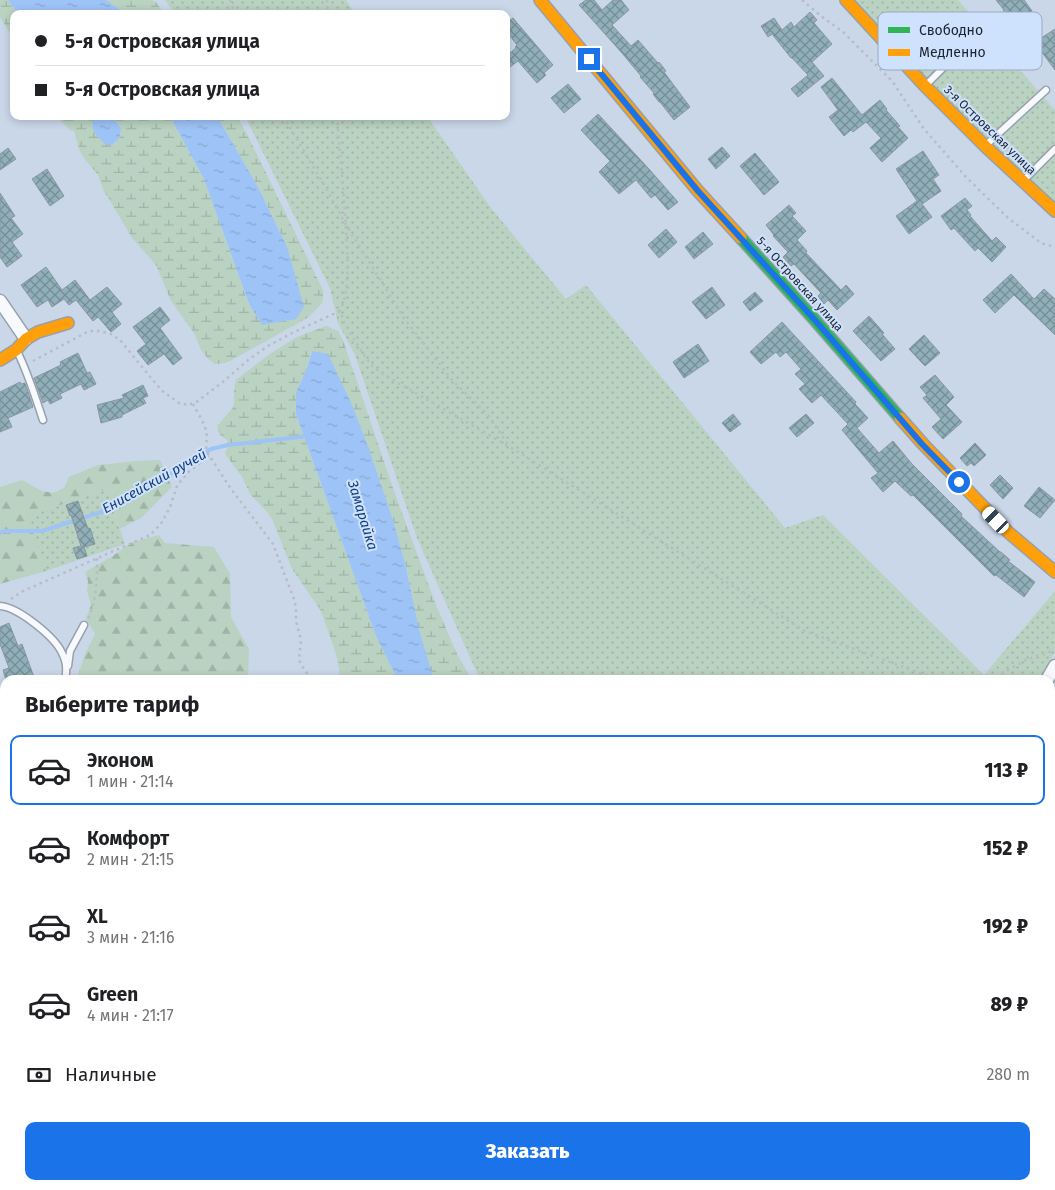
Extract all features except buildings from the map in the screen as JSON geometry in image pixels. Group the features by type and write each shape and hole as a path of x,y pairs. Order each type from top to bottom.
{"street":[{"name":"5-я Островская улица","path":"540,0 698,191 814,319 922,444 1008,532 1055,572"},
{"name":"3-я Островская улица","path":"846,0 878,35"},
{"name":"3-я Островская улица","path":"910,70 985,146 1055,211"},
{"path":"0,301 26,339"},
{"path":"0,360 38,332 68,323"}],"lane":[{"path":"925,86 941,70"},
{"path":"985,146 1046,90"},
{"path":"1023,181 1055,149"},
{"path":"16,350 33,389 42,420"},
{"path":"0,606 16,611 54,640 64,655 67,670"},
{"path":"66,675 70,650 84,625"}],"path":[{"path":"802,0 843,32 878,67"},
{"path":"881,70 892,81 924,129 966,177 1008,218 1041,243 1055,247"},
{"path":"285,120 345,223 404,318 452,380 488,415 510,447"},
{"path":"24,366 89,332 99,331 111,334 120,340 161,390 180,403 189,405 205,396 268,346 340,311 345,300 348,278 337,120"},
{"path":"340,311 345,324 373,367 398,383 510,447 805,631 926,675"},
{"path":"193,404 206,430 206,446 210,456 231,489 273,544 294,599 296,621 301,640 299,660 309,675"},
{"path":"6,601 23,591 150,535 161,524 170,507 177,486 187,473 210,456"},
{"path":"84,625 92,610 97,558"},
{"path":"999,675 1028,659 1055,650"}],"green space":[{"path":"0,0 8,0 15,10 10,10 10,33 0,17"},
{"path":"106,0 152,0 157,3 161,10 120,10"},
{"path":"165,0 346,0 352,10 172,10"},
{"path":"855,0 958,0 969,12 878,12 878,25"},
{"path":"919,70 1020,70 1055,110 1055,204 943,96"},
{"path":"60,120 99,120 115,144 120,136 121,128 114,120 172,120 204,179 249,305 287,247 259,189 219,120 239,120 323,290 322,303 309,317 232,360 215,364 201,350 194,333 171,301 156,265 132,238 104,192 98,175 83,157 74,131 70,130"},
{"path":"247,120 430,120 491,208 566,299 586,285 785,528 823,515 984,675 479,675 417,538 355,355 338,323 330,288"},
{"path":"326,326 338,331 343,340 395,494 436,605 457,654 469,675 433,675 419,629 405,563 393,520 369,449 353,407 311,351 306,371 296,392 296,414 376,636 396,675 339,675 336,654 321,611 292,569 273,521 250,494 242,477 225,454 228,445 227,440 220,435 217,426 232,409 236,380 271,353 297,337"},
{"path":"160,460 172,487 141,518 120,529 106,489 28,516 46,571 0,584 0,487 22,480 42,491 53,493 64,488 69,477 98,465"},
{"path":"106,489 125,544 46,571 27,516"},
{"path":"159,535 165,543 214,547 230,574 231,617 249,649 248,675 78,675 86,652 95,634 86,619 91,605 85,572 133,542"},
{"path":"1055,591 1055,652 1041,675 984,675"}],"water":[{"path":"8,0 106,0 120,10 15,10"},
{"path":"93,120 114,120 121,128 119,138 116,142 107,146 96,134 92,124"},
{"path":"172,120 219,120 259,189 287,247 304,307 296,319 262,325 249,304 204,179"},
{"name":"Замарайка","path":"312,351 328,354 353,407 393,520 405,563 419,629 433,675 396,675 376,636 296,414 296,392 306,371"}],"waterway":[{"name":"Енисейский ручей","path":"0,533 4,531 42,531 101,512 156,483 211,449 228,445 309,436"}],"traffic: fast":[{"path":"741,238 900,418"}],"traffic: slow":[{"path":"540,0 698,191 741,238"},
{"path":"846,0 878,35"},
{"path":"910,70 985,146 1055,211"},
{"path":"0,360 38,332 68,323"},
{"path":"900,418 1008,532 1055,572"}],"route":[{"path":"589,59 698,191 814,319 922,444 959,482"}]}
